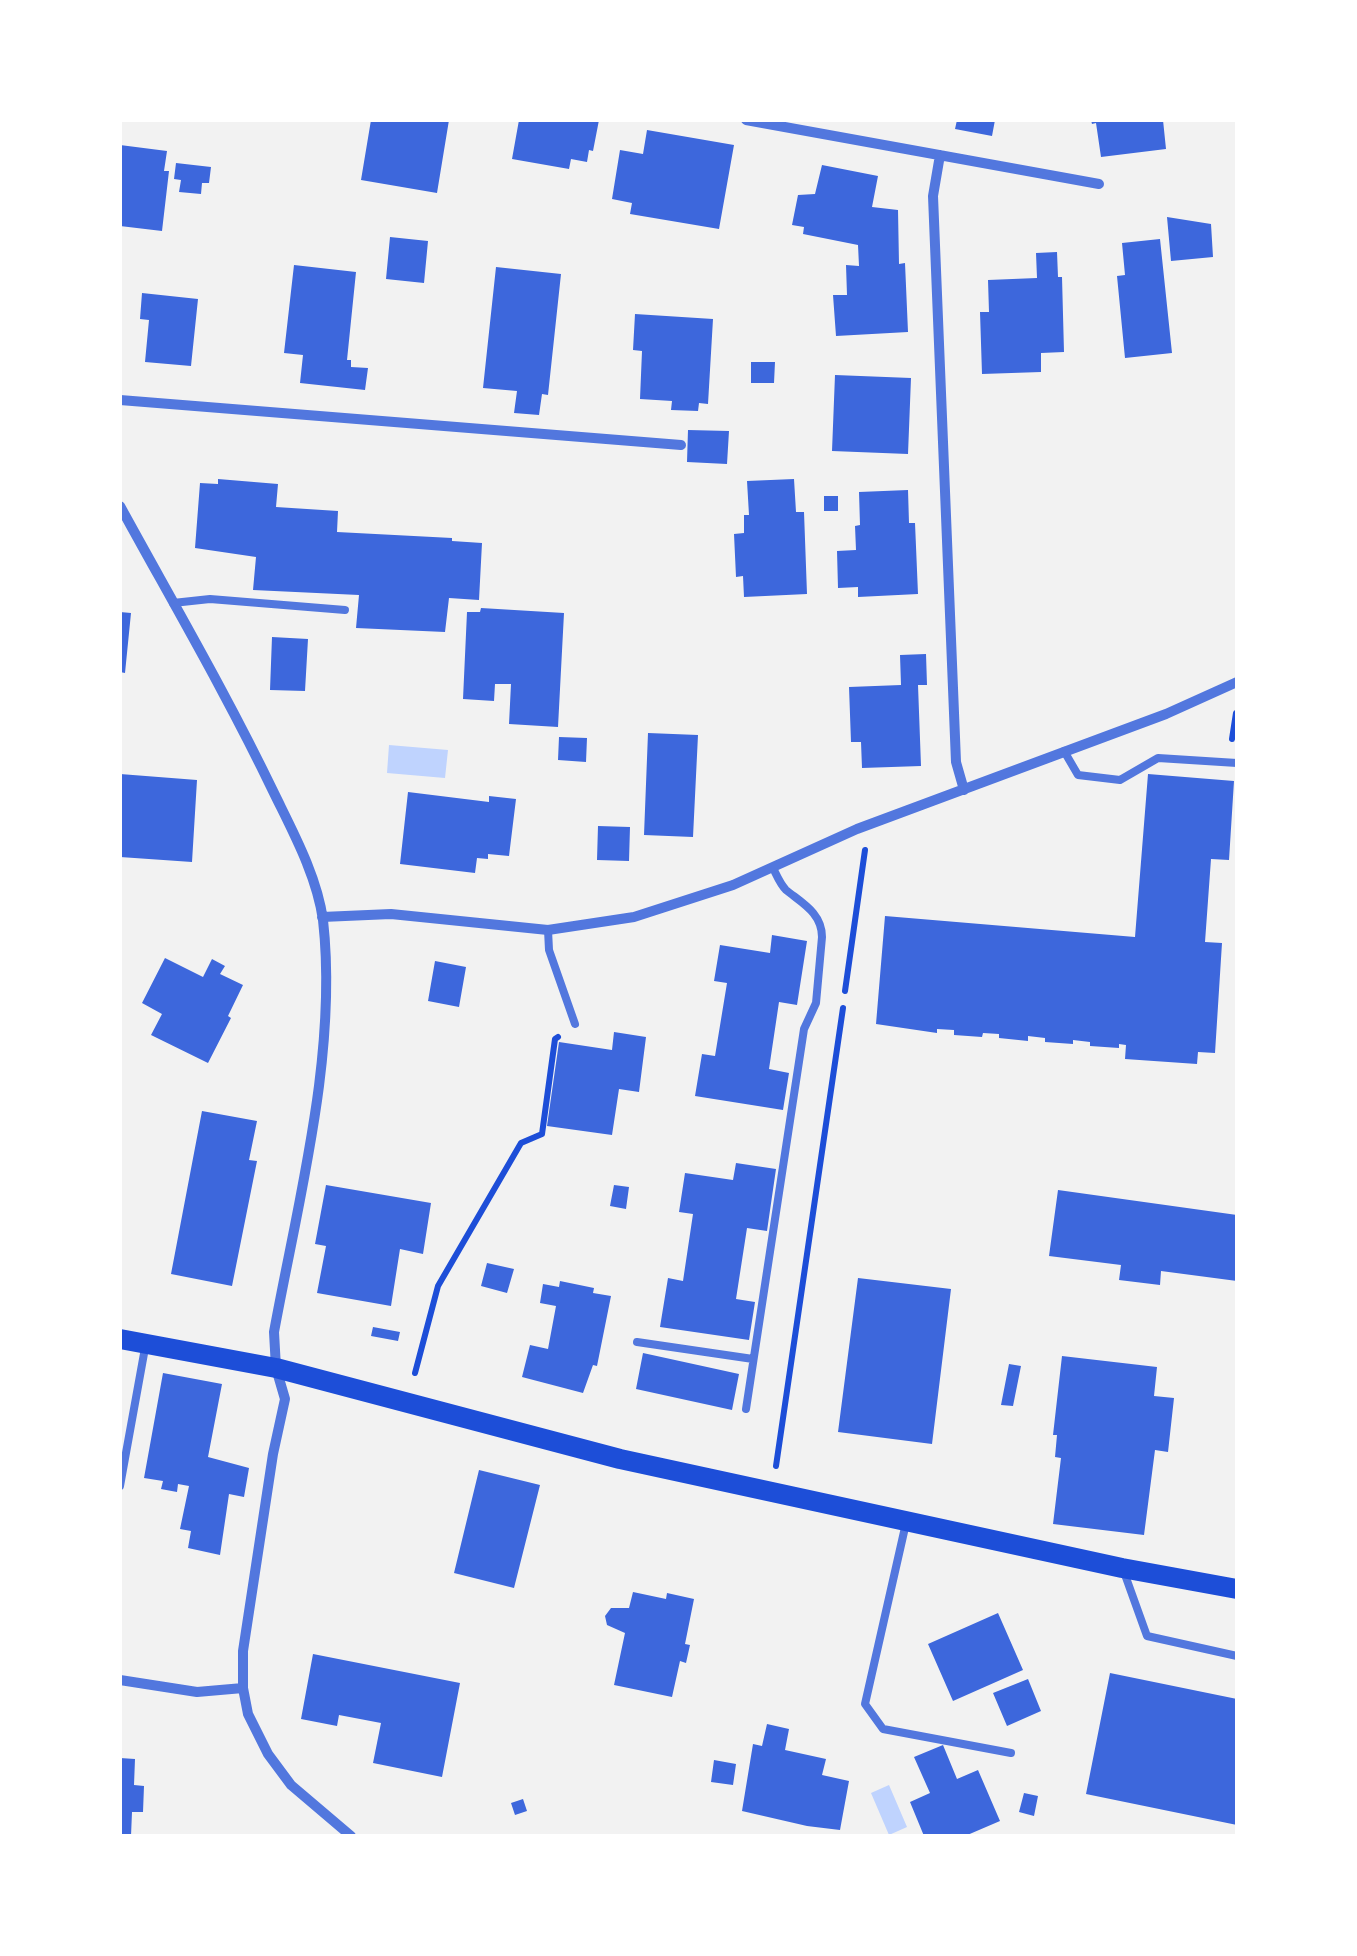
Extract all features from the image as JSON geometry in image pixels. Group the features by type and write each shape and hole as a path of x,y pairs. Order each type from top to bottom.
{"main road":[{"path":"120,1339 276,1368 620,1459 1237,1590"}],"street":[{"path":"746,120 1099,184"},
{"path":"940,155 933,196 956,762 964,790"},
{"path":"120,400 682,445"},
{"path":"120,506 242,726 312,876 322,917 324,1019 308,1145 274,1332 276,1368 285,1399 243,1651 243,1688 248,1714 279,1770 351,1836"},
{"path":"322,917 391,914 548,930 634,916 733,885 857,830 1166,714 1237,682"},
{"path":"120,1680 197,1692 243,1688"}],"lane":[{"path":"173,603 210,598 345,610"},
{"path":"1064,751 1078,775 1120,780 1158,758 1237,763"},
{"path":"746,1409 804,1028 816,1003 822,936 814,914 802,900 782,888 773,868"},
{"path":"548,930 549,950 575,1024"},
{"path":"637,1342 754,1359"},
{"path":"120,1486 146,1344"},
{"path":"906,1521 865,1704 884,1729 1011,1753"},
{"path":"1122,1568 1147,1636 1237,1656"}],"path":[{"path":"1232,746 1237,712"},
{"path":"772,1492 866,852 857,830"},
{"path":"408,1404 438,1286 521,1143 542,1134 555,1039 575,1024"}],"water":[{"path":"389,745 448,750 445,778 387,773"},
{"path":"889,1785 907,1827 889,1835 871,1793"}],"building":[{"path":"371,120 449,120 437,193 361,180"},
{"path":"519,120 599,120 593,151 589,150 587,162 571,159 569,169 512,159"},
{"path":"957,120 995,120 992,136 955,129"},
{"path":"1091,120 1163,120 1166,149 1101,157 1096,123"},
{"path":"647,130 734,145 719,229 630,214 632,203 612,199 620,150 643,154"},
{"path":"120,145 167,151 164,171 169,171 162,231 120,226"},
{"path":"176,163 211,167 209,183 202,183 201,194 179,192 181,180 174,179"},
{"path":"822,165 878,176 872,207 898,210 899,264 905,263 908,332 836,336 833,295 847,295 846,265 859,266 858,245 803,234 804,227 792,225 798,195 815,194"},
{"path":"1167,217 1211,224 1213,257 1171,261"},
{"path":"390,237 428,241 424,283 386,279"},
{"path":"1160,239 1172,353 1125,358 1117,276 1125,275 1122,243"},
{"path":"1057,252 1058,277 1062,277 1064,352 1041,353 1041,372 982,374 980,312 989,312 988,280 1037,278 1036,253"},
{"path":"294,265 356,272 347,360 351,360 351,367 368,368 365,390 300,383 303,355 284,353"},
{"path":"496,267 561,274 548,395 542,394 539,415 514,413 517,391 483,388"},
{"path":"142,293 198,299 191,366 145,362 149,320 140,319"},
{"path":"635,314 713,319 708,404 699,403 698,411 671,410 672,401 640,399 642,351 633,350"},
{"path":"751,362 775,362 774,383 751,383"},
{"path":"835,375 911,378 908,454 832,451"},
{"path":"688,430 729,431 727,464 687,462"},
{"path":"218,479 278,484 276,507 338,511 337,532 482,543 479,600 449,598 445,632 356,628 359,595 253,590 256,557 195,548 200,483 218,484"},
{"path":"794,479 796,512 804,512 807,594 744,597 743,576 736,577 734,534 744,533 744,515 749,515 747,481"},
{"path":"908,490 909,523 915,523 918,594 858,597 858,587 838,588 837,551 856,550 859,492"},
{"path":"824,496 838,496 838,511 824,511"},
{"path":"481,608 564,613 558,727 509,724 511,684 495,684 494,701 463,699 467,612 480,612"},
{"path":"120,612 131,613 125,673 120,672"},
{"path":"272,637 308,639 305,691 270,690"},
{"path":"926,654 927,685 918,685 921,766 862,768 861,742 851,742 849,687 901,685 900,655"},
{"path":"648,733 698,735 693,837 644,835"},
{"path":"559,737 587,738 586,762 558,760"},
{"path":"120,774 197,780 192,862 120,857"},
{"path":"1148,774 1234,781 1229,860 1211,859 1205,942 1222,943 1215,1053 1198,1052 1197,1064 1125,1059 1126,1045 1119,1044 1119,1048 1073,1040 1073,1044 1045,1042 1045,1038 1028,1036 1028,1041 999,1038 999,1034 954,1035 954,1030 937,1029 937,1033 876,1024 885,916 1135,937"},
{"path":"408,792 489,802 489,796 516,799 509,856 488,854 488,859 477,858 475,873 400,864"},
{"path":"598,826 630,827 629,861 597,860"},
{"path":"772,935 807,941 797,1005 779,1002 769,1069 789,1073 783,1110 695,1096 702,1054 715,1056 727,983 714,981 720,945 770,953"},
{"path":"165,958 203,977 212,959 225,966 220,974 243,985 208,1063 151,1035 162,1014 142,1003"},
{"path":"435,961 466,967 459,1007 428,1001"},
{"path":"614,1032 646,1037 639,1092 619,1089 612,1135 547,1126 559,1042 612,1050"},
{"path":"202,1111 257,1121 249,1160 257,1161 232,1286 171,1274"},
{"path":"736,1163 776,1169 767,1231 747,1228 736,1299 755,1302 749,1340 660,1327 668,1278 683,1281 693,1214 679,1212 685,1173 733,1180"},
{"path":"326,1185 431,1203 423,1254 400,1249 391,1306 317,1293 326,1246 315,1244"},
{"path":"614,1185 629,1187 626,1209 610,1206"},
{"path":"1058,1190 1237,1215 1237,1281 1161,1271 1160,1285 1119,1280 1121,1265 1049,1256"},
{"path":"487,1263 514,1269 507,1293 481,1286"},
{"path":"858,1278 951,1289 932,1444 838,1432"},
{"path":"560,1281 611,1296 597,1366 593,1365 583,1393 522,1377 530,1345 548,1349 556,1306 540,1303 543,1284 559,1287"},
{"path":"373,1327 400,1332 398,1341 371,1336"},
{"path":"643,1353 739,1374 732,1410 636,1389"},
{"path":"1062,1356 1157,1367 1154,1396 1174,1398 1168,1452 1155,1450 1144,1535 1053,1524 1061,1458 1055,1457 1057,1435 1053,1435"},
{"path":"1009,1364 1021,1366 1013,1406 1001,1405"},
{"path":"163,1373 222,1384 208,1457 249,1468 244,1497 229,1494 220,1555 188,1548 191,1531 180,1529 189,1486 178,1484 177,1492 161,1489 163,1481 144,1478"},
{"path":"479,1470 540,1485 514,1588 454,1573"},
{"path":"633,1592 666,1599 667,1593 694,1599 685,1644 690,1645 686,1663 680,1661 672,1697 614,1685 625,1633 607,1625 605,1616 611,1608 629,1608"},
{"path":"998,1613 1023,1670 953,1701 928,1644"},
{"path":"313,1654 460,1683 442,1777 373,1763 381,1723 339,1715 337,1726 301,1719"},
{"path":"1110,1673 1237,1699 1237,1825 1086,1794"},
{"path":"1028,1679 1041,1711 1007,1726 993,1693"},
{"path":"767,1724 789,1729 785,1750 826,1759 822,1775 849,1781 840,1830 742,1811 753,1744 762,1746"},
{"path":"943,1745 957,1779 978,1770 1000,1821 965,1836 924,1836 910,1802 930,1793 914,1757"},
{"path":"120,1758 135,1759 134,1785 144,1786 143,1812 132,1812 131,1836 120,1836"},
{"path":"714,1760 736,1764 733,1785 711,1782"},
{"path":"1024,1793 1038,1796 1034,1816 1019,1812"},
{"path":"523,1799 527,1811 515,1815 511,1803"}]}
